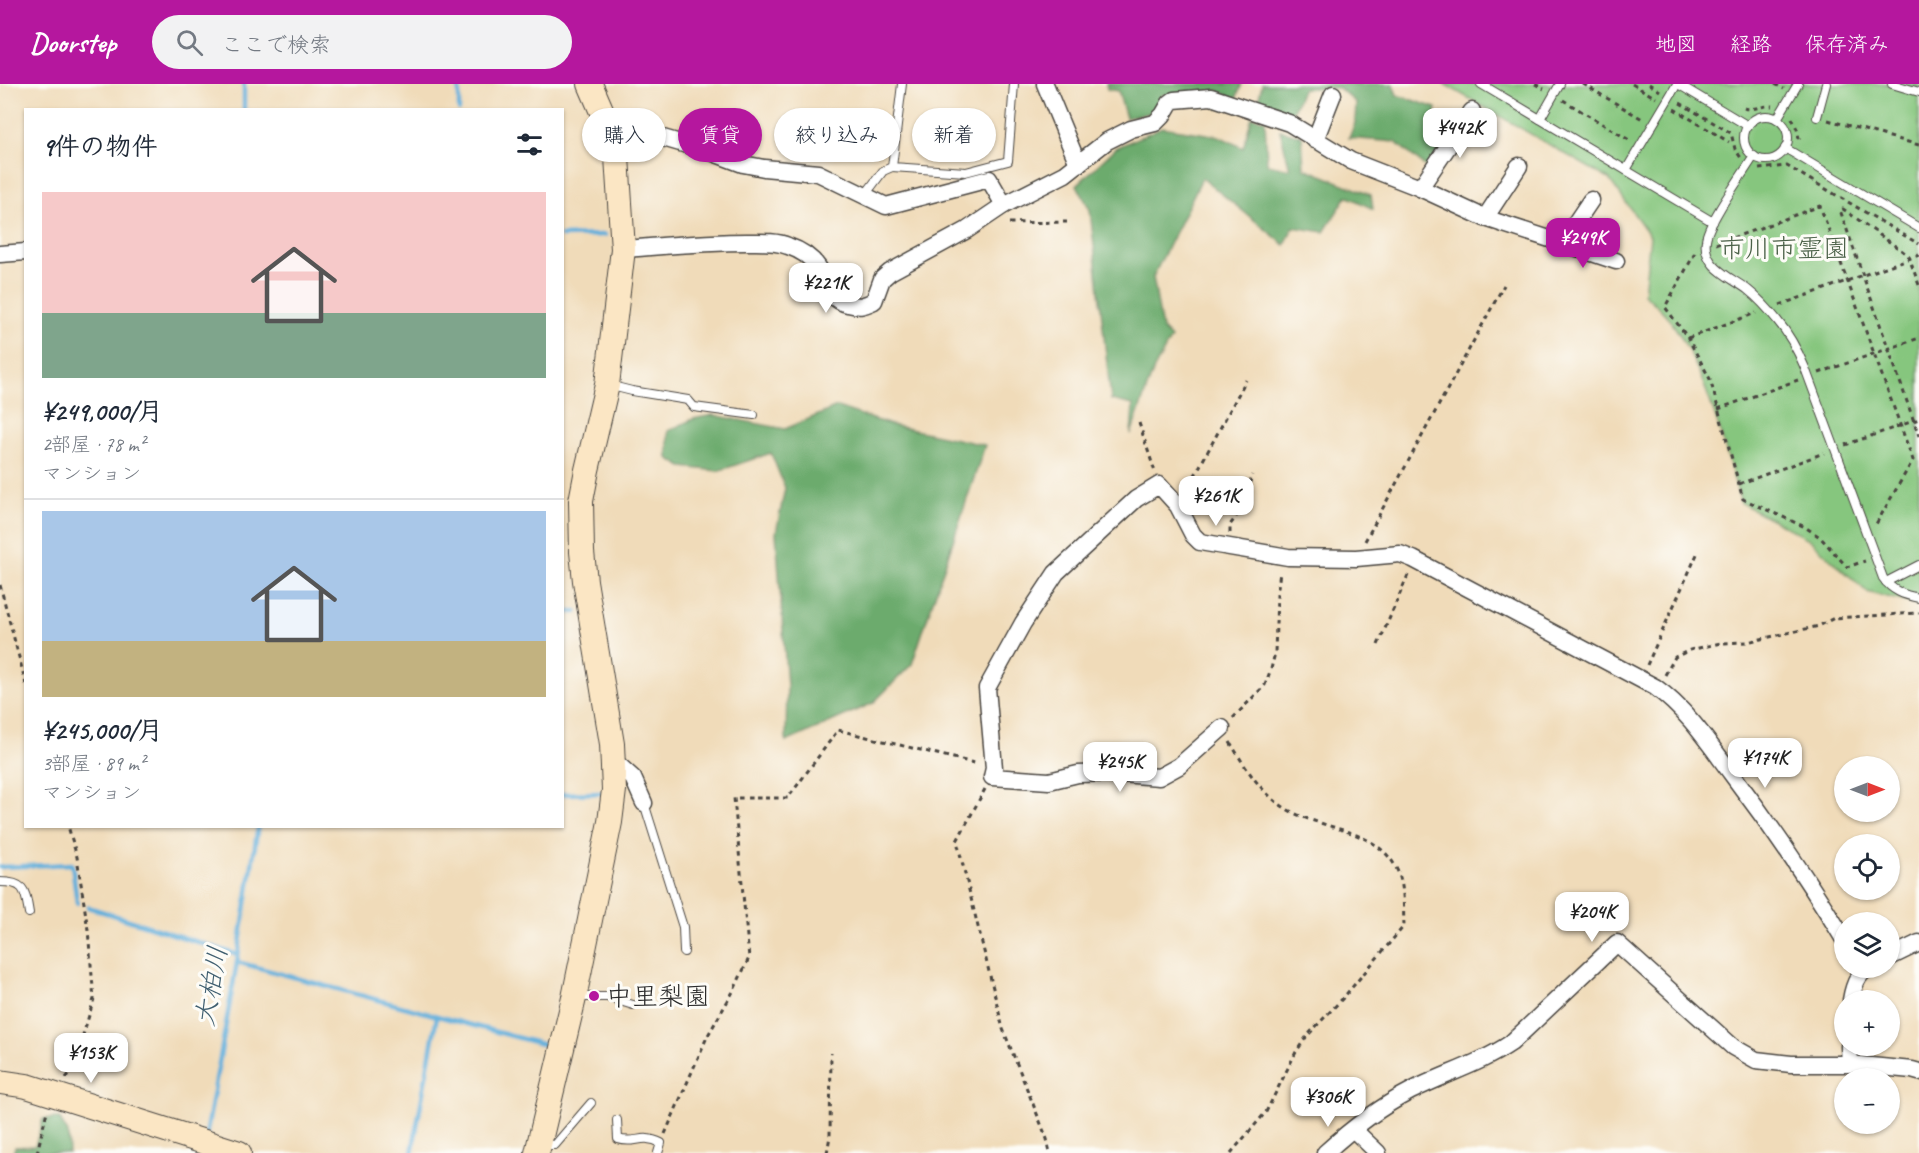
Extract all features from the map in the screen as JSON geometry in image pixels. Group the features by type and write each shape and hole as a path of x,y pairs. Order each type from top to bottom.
{"street":[{"path":"590,84 600,108"},
{"path":"1045,84 1078,165"},
{"path":"1315,141 1333,94"},
{"path":"623,249 703,242 767,242 786,245 807,255 818,267 828,289 836,299 862,307 874,301 882,279 890,272 967,230 1004,205 1065,174 1107,141 1131,129 1155,123 1174,100 1211,97 1289,123 1351,161 1420,188 1485,218 1616,261"},
{"path":"1420,188 1472,111"},
{"path":"666,139 743,164 818,173 886,206 989,179 1004,205"},
{"path":"538,1149 574,998 610,822 614,790 613,760 585,581 581,501 607,385 623,249 617,162"},
{"path":"1485,218 1520,166"},
{"path":"1562,243 1591,200"},
{"path":"0,254 24,252"},
{"path":"1222,728 1179,766 1159,777 1110,773 1078,774 1049,781 993,773 987,688 1023,622 1056,573 1136,499 1159,485 1178,506 1193,535 1200,542 1288,558 1356,558 1400,554 1648,683 1675,702 1702,733 1768,821 1834,922"},
{"path":"613,760 633,778 644,803"},
{"path":"1325,1153 1375,1113 1411,1091 1491,1057 1511,1043 1617,943 1732,1047 1756,1060 1791,1064 1850,1064 1919,1072"},
{"path":"1900,953 1919,944"},
{"path":"1850,1056 1850,1064"},
{"path":"0,1082 27,1086 50,1100 239,1153"},
{"path":"1354,1130 1377,1153"}],"lane":[{"path":"892,167 902,84"},
{"path":"989,179 1008,161 1014,84"},
{"path":"1481,84 1713,222"},
{"path":"1540,119 1560,84"},
{"path":"1626,170 1678,84 1748,126"},
{"path":"1777,119 1798,84"},
{"path":"1817,117 1826,84"},
{"path":"1892,84 1919,92"},
{"path":"1763,116 1777,119 1787,131 1788,141 1781,154 1772,159 1762,159 1749,152 1745,142 1745,132 1748,126 1763,116"},
{"path":"1785,148 1919,228"},
{"path":"1754,156 1713,222 1706,237 1706,248 1716,268 1750,292 1777,320 1799,355 1874,558 1886,582 1897,592 1919,598"},
{"path":"866,195 883,171 892,167 966,172 1008,161"},
{"path":"607,385 632,392 688,400 694,407 754,415"},
{"path":"1886,582 1919,565"},
{"path":"644,803 683,927 684,952"},
{"path":"0,882 20,885 25,890 29,913"},
{"path":"574,998 607,996 633,1005"},
{"path":"538,1149 555,1145 591,1103"},
{"path":"617,1120 618,1139 623,1141 651,1138 662,1143 658,1153"}],"path":[{"path":"1535,84 1640,146"},
{"path":"1583,84 1653,125"},
{"path":"1632,84 1729,142"},
{"path":"1649,84 1665,93"},
{"path":"1674,99 1731,133 1737,154 1742,160"},
{"path":"1742,107 1749,110 1762,106 1775,106"},
{"path":"1789,115 1795,122 1801,143"},
{"path":"1817,117 1919,145"},
{"path":"1755,168 1764,170 1787,166 1919,244"},
{"path":"1706,248 1820,206 1913,460 1868,539"},
{"path":"1919,285 1908,255 1843,209 1840,210 1919,435"},
{"path":"1001,225 1011,222 1067,222"},
{"path":"1706,237 1699,245 1665,307 1688,338 1710,380 1743,500 1804,527 1820,537 1847,567 1874,558"},
{"path":"1688,338 1919,255"},
{"path":"1356,558 1504,285"},
{"path":"1178,506 1246,380"},
{"path":"1139,423 1159,485"},
{"path":"1230,546 1230,525 1243,507 1252,475"},
{"path":"1648,683 1698,552"},
{"path":"1231,1153 1266,1112 1296,1052 1307,1036 1343,998 1404,926 1398,872 1386,852 1373,843 1350,833 1301,817 1284,808 1250,775 1222,728 1265,685 1275,654 1280,571 1288,558"},
{"path":"1378,645 1404,587 1413,559"},
{"path":"0,585 24,676"},
{"path":"1648,683 1675,657 1690,650 1721,643 1747,642 1788,633 1819,626 1834,618 1919,613"},
{"path":"662,1143 707,1037 749,958 734,798 788,798 838,730 993,773 957,841 1002,1029 1047,1138 1050,1153"},
{"path":"36,1153 50,1100 72,1071 94,999 85,909 77,857 69,828"},
{"path":"827,1153 830,1136 831,1053"}],"green space":[{"path":"1106,84 1242,84 1236,99 1218,91 1161,95 1160,111 1126,118 1118,91 1107,89"},
{"path":"1262,84 1393,84 1397,95 1436,108 1440,148 1427,168 1395,142 1349,138 1355,123 1356,103 1339,88 1303,88 1289,119 1257,107"},
{"name":"市川市霊園","path":"1444,84 1919,84 1919,605 1867,592 1809,539 1741,503 1713,408 1694,362 1670,320 1644,294 1650,236 1609,179"},
{"path":"1252,117 1265,120 1267,164 1290,169 1280,130 1302,136 1304,168 1371,195 1373,209 1347,196 1324,232 1293,227 1285,245 1202,178 1153,277 1162,329 1171,338 1153,371 1131,434 1133,405 1111,400 1090,210 1077,185 1116,148 1162,127 1219,136 1243,148"},
{"path":"837,407 891,425 985,445 912,664 873,703 786,742 787,686 776,533 785,488 771,453 718,471 682,467 668,458 668,431 693,419 713,415 785,429"},
{"path":"59,1118 68,1133 69,1153 13,1153 15,1147 35,1146 43,1119"}],"waterway":[{"name":"大柏川","path":"244,84 244,108"},
{"path":"459,84 459,108"},
{"path":"564,236 605,235"},
{"path":"564,612 576,612"},
{"path":"564,794 603,793"},
{"name":"大柏川","path":"206,1136 258,828"},
{"path":"0,867 72,864 77,903"},
{"path":"88,907 238,955"},
{"path":"237,962 549,1046"},
{"path":"412,1153 437,1016"}],"place":[{"name":"中里梨園","path":"594,996"}]}
